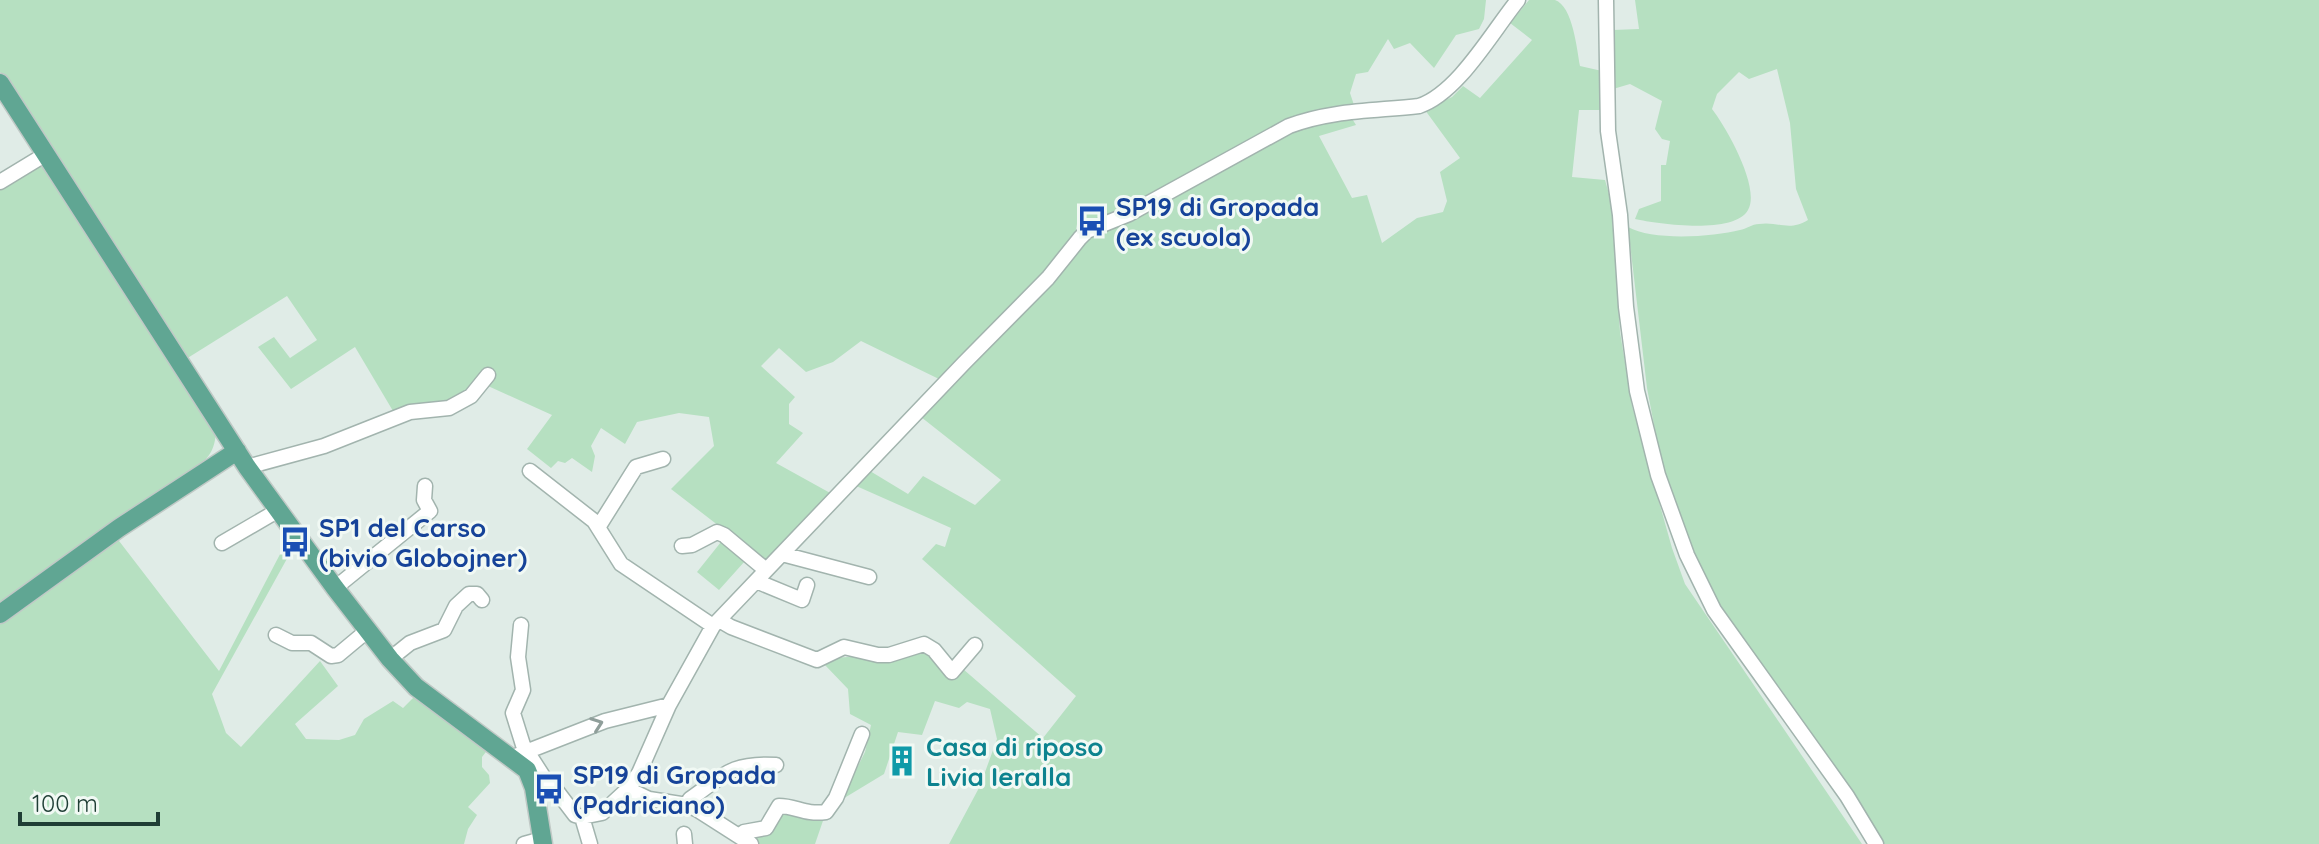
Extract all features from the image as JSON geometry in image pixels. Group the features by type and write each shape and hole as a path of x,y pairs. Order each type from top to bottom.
{"main road":[{"path":"0,83 277,511 390,659 426,695 520,754 527,770 541,786 536,842"},
{"path":"202,474 218,452 222,427"},
{"path":"0,614 107,536 202,474 242,459"}],"street":[{"path":"541,786 558,792 568,809 582,817 602,813 628,789 639,773 669,705 716,623 1048,278 1087,231 1129,214 1289,126 1308,119 1429,103 1451,86 1518,0"},
{"path":"1606,0 1608,131 1620,215 1626,307 1637,391 1658,475 1687,555 1714,610 1847,796 1876,844"},
{"path":"0,182 46,154"},
{"path":"242,459 324,446 410,412 449,408 471,396 488,375"},
{"path":"599,526 636,467 663,459"},
{"path":"530,471 599,526 621,564 716,623 817,660 844,647 889,655 924,644 934,650 952,672 975,645"},
{"path":"335,588 430,511 423,492 425,486"},
{"path":"222,543 277,511"},
{"path":"682,546 692,545 717,532 724,535 761,576 802,600 807,585"},
{"path":"782,554 869,577"},
{"path":"390,659 410,643 444,630 456,606 469,594 477,594 482,600"},
{"path":"521,625 518,657 523,690 513,713 520,754 605,721 669,705"},
{"path":"276,635 292,643 311,643 331,656 338,655 368,630"},
{"path":"746,841 744,832 766,828 779,806 785,805 806,813 826,812 836,798 862,734"},
{"path":"687,805 690,799 729,770 759,764 776,765"},
{"path":"628,789 649,799 687,805 746,841"},
{"path":"582,817 590,844"}],"green space":[{"path":"0,0 1486,0 1484,19 1479,29 1456,35 1434,68 1410,43 1394,49 1388,39 1368,72 1356,74 1350,93 1354,105 1328,109 1139,203 1089,223 1077,224 1075,236 1061,255 941,380 861,341 833,362 806,372 779,348 761,366 795,397 789,404 789,424 803,433 776,463 832,494 767,563 671,489 714,446 709,417 679,413 637,422 625,444 601,428 591,446 595,456 592,472 572,458 565,463 558,461 551,468 527,449 552,415 488,386 496,377 486,371 466,396 427,407 393,411 355,347 291,389 258,347 274,337 290,358 317,340 287,296 186,359 0,72"},
{"path":"1529,0 1555,0 1561,4 1570,19 1580,66 1602,71 1601,110 1579,110 1572,177 1605,180 1611,201 1620,332 1632,406 1685,584 1862,844 949,844 980,786 997,739 990,709 967,702 959,708 935,701 922,735 898,732 884,774 841,800 865,752 871,725 850,714 848,689 824,664 834,658 928,651 963,669 1043,738 1076,696 922,559 936,544 945,547 951,528 854,485 870,471 908,494 923,476 975,505 1001,480 921,417 1088,238 1292,129 1351,117 1356,125 1319,136 1352,198 1367,195 1382,243 1417,218 1443,212 1447,201 1440,172 1460,158 1425,110 1452,97 1463,86 1480,98 1532,40 1510,23"},
{"path":"1635,0 2319,0 2319,844 1882,844 1700,575 1662,467 1647,388 1628,227 1667,236 1699,236 1756,224 1789,226 1808,220 1796,189 1790,123 1777,69 1749,79 1739,72 1717,94 1712,109 1733,143 1746,173 1751,200 1748,210 1728,223 1712,225 1677,225 1635,219 1639,209 1661,201 1661,165 1666,165 1670,141 1662,139 1655,129 1662,101 1630,84 1613,89 1613,30 1639,29"},
{"path":"45,160 216,433 211,452 201,464 0,603 0,188"},
{"path":"116,537 219,671 289,537 294,546 212,694 226,733 241,747 320,661 338,686 295,724 306,739 339,740 355,735 364,719 393,701 403,708 414,697 489,748 482,757 482,767 489,775 490,783 468,807 477,815 468,829 464,844 0,844 0,623"},
{"path":"721,542 745,561 719,590 697,572"},
{"path":"779,806 826,812 815,844 752,844 744,832 758,830"}],"place":[{"name":"SP19 di Gropada (ex scuola)","path":"1092,221"},
{"name":"SP1 del Carso (bivio Globojner)","path":"295,542"},
{"name":"Casa di riposo Livia Ieralla","path":"902,761"},
{"name":"SP19 di Gropada (Padriciano)","path":"549,789"}]}
